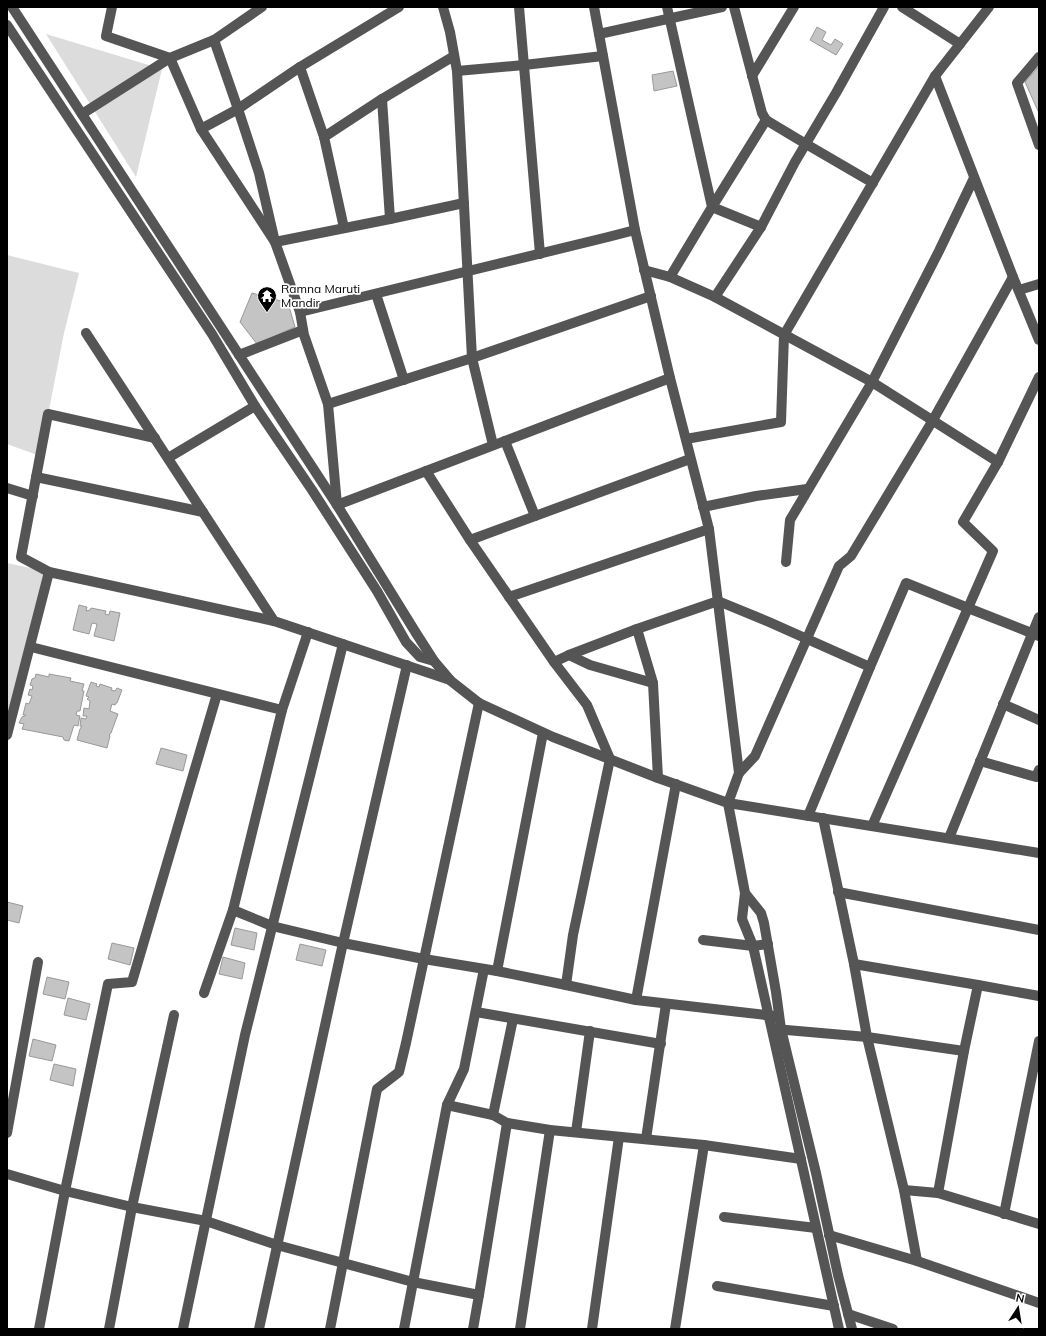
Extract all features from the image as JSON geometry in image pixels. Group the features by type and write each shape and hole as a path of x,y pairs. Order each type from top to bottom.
{"street":[{"path":"12,7 337,505 434,661 451,681 479,703 543,733 658,778 728,803 1039,853"},
{"path":"112,7 106,36 170,58 201,129 275,242"},
{"path":"82,114 170,58 214,40 262,7"},
{"path":"201,129 238,109 300,67 399,7"},
{"path":"443,7 450,32 457,71 472,358 493,446"},
{"path":"519,7 540,254"},
{"path":"594,7 635,230 690,459 709,529 739,773"},
{"path":"667,7 712,207"},
{"path":"599,34 722,7"},
{"path":"734,7 762,114 766,120 873,183"},
{"path":"752,76 794,7"},
{"path":"715,298 761,227 806,144 884,7"},
{"path":"902,7 960,44"},
{"path":"686,438 781,422 784,335 935,76 989,7"},
{"path":"7,25 212,334 255,406 312,490 377,592 406,642 420,657 434,661"},
{"path":"214,40 238,109 258,173 275,242 300,312 303,330 328,404 337,505"},
{"path":"324,138 382,99 454,56"},
{"path":"457,71 603,56"},
{"path":"1039,57 1017,83 1039,145"},
{"path":"300,67 324,138 344,228"},
{"path":"935,76 1013,278 1039,340"},
{"path":"382,99 390,219"},
{"path":"670,277 766,120"},
{"path":"786,562 790,520 807,489 872,382 974,178"},
{"path":"275,242 464,204"},
{"path":"712,207 761,227"},
{"path":"300,312 635,230"},
{"path":"644,270 670,277 715,298 872,382 998,462"},
{"path":"774,1016 753,946 742,919 745,893 728,803 739,773 755,756 839,566 851,556 933,420 1013,278"},
{"path":"1019,290 1039,284"},
{"path":"376,294 404,380"},
{"path":"328,404 472,358 650,296"},
{"path":"239,355 303,330"},
{"path":"86,332 274,621"},
{"path":"872,826 992,551 963,522 998,462 1039,377"},
{"path":"337,505 670,378"},
{"path":"168,458 255,406"},
{"path":"155,438 48,414 21,557 49,572 274,621 451,681"},
{"path":"505,441 535,516"},
{"path":"470,540 690,459"},
{"path":"426,471 470,540 509,597 554,662 587,705 610,759 573,935 566,985"},
{"path":"36,477 203,512"},
{"path":"7,488 33,496"},
{"path":"703,507 756,496 807,489"},
{"path":"509,597 709,529"},
{"path":"7,735 31,647 49,572"},
{"path":"808,816 906,583 1035,634"},
{"path":"554,662 568,655 637,629 718,601 870,667"},
{"path":"949,838 1003,704 1035,634 1039,617"},
{"path":"637,629 653,683 658,778"},
{"path":"204,993 232,910 282,710 308,632"},
{"path":"183,1329 245,1035 343,644"},
{"path":"31,647 282,710"},
{"path":"568,655 590,665 653,683"},
{"path":"259,1329 343,943 407,665"},
{"path":"39,1329 65,1192 108,984 132,982 217,694"},
{"path":"330,1329 377,1089 399,1072 479,703"},
{"path":"1003,704 1039,720"},
{"path":"497,971 543,733"},
{"path":"980,761 1036,777 1039,770"},
{"path":"636,1000 676,784"},
{"path":"823,818 854,964 867,1038 904,1190 917,1261"},
{"path":"838,892 1039,930"},
{"path":"745,893 761,913 768,944 776,1029 801,1159 839,1329"},
{"path":"232,910 272,926 343,943 424,959 497,971 636,1000 774,1016"},
{"path":"703,940 753,946 768,944"},
{"path":"7,1133 38,962"},
{"path":"854,964 1039,996"},
{"path":"404,1329 447,1105 464,1069 484,969"},
{"path":"938,1193 964,1051 978,985"},
{"path":"646,1139 666,1004"},
{"path":"476,1012 661,1044"},
{"path":"109,1329 132,1207 174,1015"},
{"path":"493,1115 513,1019"},
{"path":"776,1029 867,1038 964,1051"},
{"path":"776,1029 816,1173 829,1235 852,1329"},
{"path":"576,1132 590,1031"},
{"path":"1004,1214 1039,1041"},
{"path":"447,1105 493,1115 506,1123 550,1130 704,1145 801,1159"},
{"path":"472,1329 479,1295 506,1123"},
{"path":"520,1329 550,1130"},
{"path":"592,1329 619,1137"},
{"path":"675,1329 704,1145"},
{"path":"7,1174 65,1192 206,1221 277,1245 413,1282 479,1295"},
{"path":"904,1190 938,1193 1039,1224"},
{"path":"810,1201 822,1200"},
{"path":"724,1217 816,1228"},
{"path":"829,1235 917,1261 1039,1303"},
{"path":"717,1286 834,1306"},
{"path":"848,1314 893,1329"}],"shaded area":[{"path":"46,34 162,69 136,177"},
{"path":"7,255 79,273 64,333 40,456 7,444"},
{"path":"7,563 49,572 7,746"}],"building":[{"path":"817,27 826,32 822,40 831,45 835,39 843,44 836,55 810,40"},
{"path":"1039,66 1039,113 1025,82"},
{"path":"673,71 677,86 654,91 652,75"},
{"name":"Ramna Maruti Mandir","path":"252,293 288,303 295,327 257,344 240,322"},
{"path":"79,605 87,607 86,611 90,610 91,608 106,611 105,614 109,615 110,611 120,613 114,641 94,636 97,624 92,623 89,634 73,630"},
{"path":"36,674 49,677 49,674 71,678 70,681 84,684 80,711 77,711 76,715 80,716 78,726 74,725 69,741 64,740 63,737 22,729 24,724 19,723 22,717 26,715 23,715 26,703 29,704 32,696 28,695 33,686 30,685"},
{"path":"91,682 97,684 96,686 99,687 100,684 112,688 111,690 115,691 117,688 122,690 117,703 115,705 112,704 110,711 118,714 109,735 107,748 77,740 82,726 80,726 81,718 86,719 87,716 83,716 84,708 89,709 90,701 87,699 89,697 86,696"},
{"path":"161,748 187,755 183,771 156,764"},
{"path":"7,902 23,906 19,923 7,920"},
{"path":"235,928 257,933 254,950 231,945"},
{"path":"112,943 134,948 130,965 108,959"},
{"path":"300,944 326,950 322,966 296,960"},
{"path":"223,957 245,963 242,979 219,974"},
{"path":"47,977 69,982 65,999 43,994"},
{"path":"68,998 90,1004 86,1020 64,1015"},
{"path":"33,1039 56,1045 52,1061 29,1056"},
{"path":"54,1064 76,1069 73,1086 50,1080"}],"place":[{"name":"Ramna Maruti Mandir","path":"267,313"}]}
